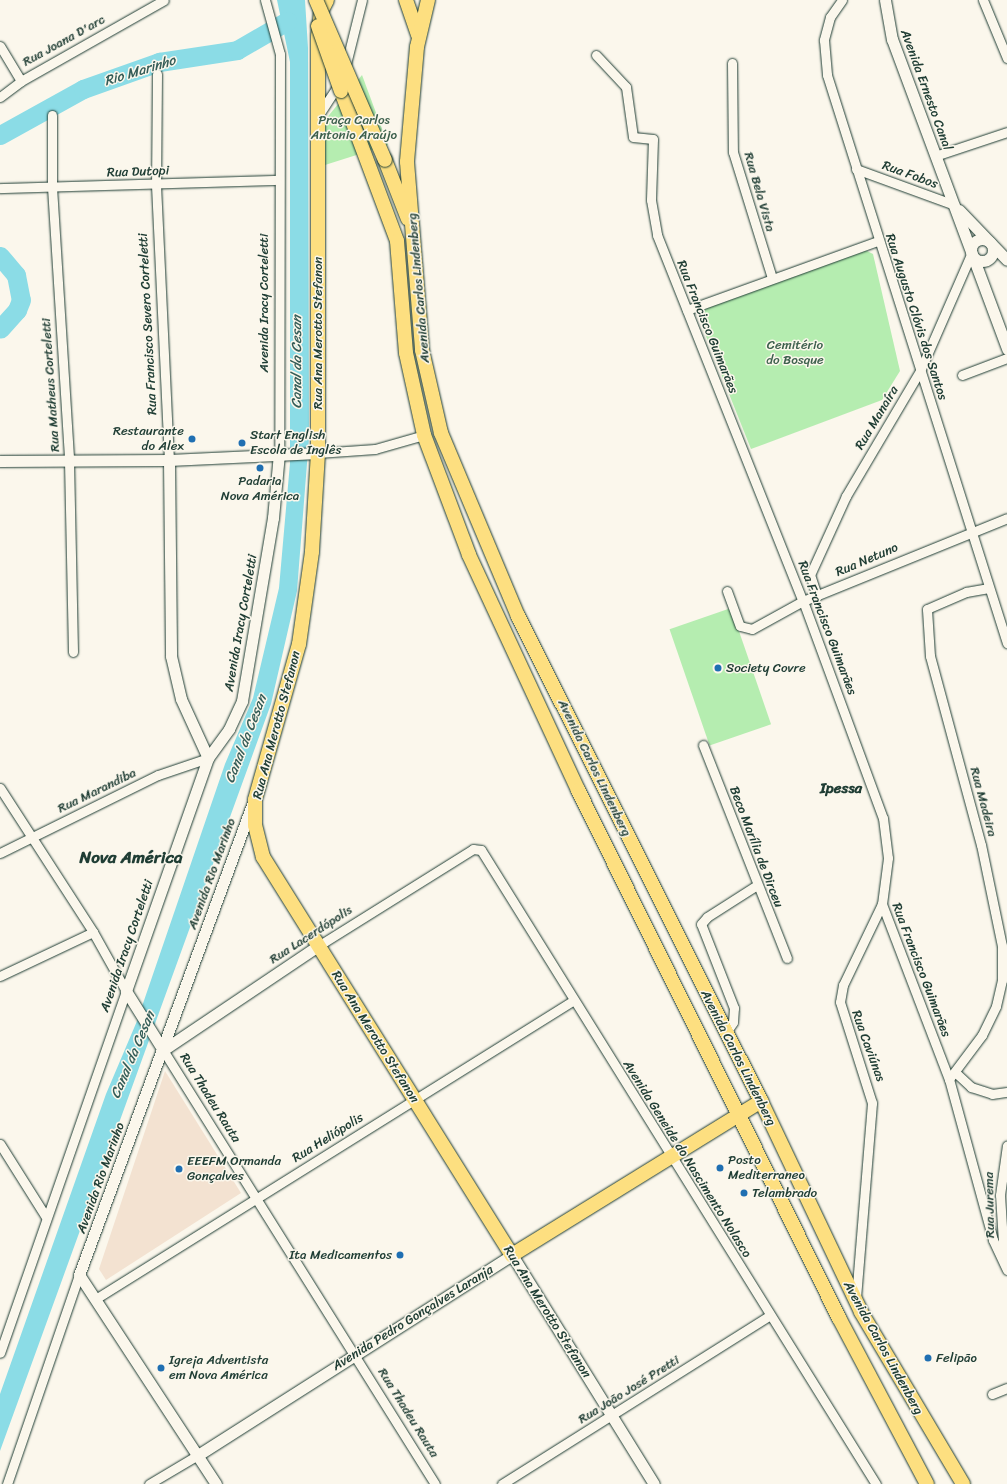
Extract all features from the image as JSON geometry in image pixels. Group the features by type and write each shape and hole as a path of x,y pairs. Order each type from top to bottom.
{"main road":[{"name":"Avenida Carlos Lindenberg","path":"307,0 370,164 399,254 406,352 424,435 493,610 839,1318 927,1484"},
{"path":"316,0 385,160 411,228 416,251"},
{"name":"Rua Ana Merotto Stefanon","path":"327,0 321,12 318,36 315,453 312,552 299,644 257,792 255,825 263,857 512,1255"},
{"path":"406,0 417,26 417,47"},
{"name":"Avenida Carlos Lindenberg","path":"428,0 417,47 407,142 422,350 441,433 518,616 725,1034 761,1101 856,1302 930,1434 963,1484"},
{"name":"Avenida Pedro Gonçalves Laranja","path":"512,1255 671,1159 739,1113 761,1101"}],"street":[{"name":"Rua Joana D'arc","path":"0,97 21,81 164,0"},
{"name":"Avenida Iracy Corteletti","path":"0,1352 2,1339 208,758 223,738 242,701 252,658 284,453 277,180 280,54 265,0"},
{"path":"318,116 332,100 343,74 362,0"},
{"name":"Rua Augusto Clóvis dos Santos","path":"842,0 830,17 824,57 837,114 856,169 1007,643"},
{"name":"Avenida Ernesto Canal","path":"885,0 892,39 1007,349"},
{"path":"983,0 1007,58"},
{"path":"0,46 21,81"},
{"name":"Rua Francisco Guimarães","path":"596,55 626,87 633,136 653,139 652,218 687,310 803,600 881,811 888,858 882,904 952,1076 993,1240"},
{"name":"Rua Bela Vista","path":"732,63 733,152 772,278"},
{"name":"Rua Francisco Severo Corteletti","path":"156,74 156,185 169,460 171,656 181,699 208,758"},
{"name":"Rua Matheus Corteletti","path":"52,115 52,187 69,461 73,652"},
{"path":"935,156 1007,132"},
{"name":"Rua Fobos","path":"856,169 954,205"},
{"name":"Rua Dutopi","path":"0,188 156,185 277,180"},
{"name":"Avenida Ernesto Canal","path":"954,205 1007,260 988,259"},
{"path":"687,310 772,278 878,241"},
{"path":"988,259 977,260 972,254 975,242 989,243"},
{"name":"Avenida Ernesto Canal","path":"985,289 982,268 988,259 989,243"},
{"name":"Rua Manaíra","path":"816,596 810,576 846,496 920,371 972,254"},
{"path":"962,376 1007,358"},
{"path":"3,461 169,460 284,453 315,453 374,449 424,435"},
{"name":"Rua Netuno","path":"727,591 740,626 752,629 803,600 816,596 970,530 1007,518"},
{"name":"Rua Madeira","path":"952,1076 982,1035 996,1006 1002,980 1002,946 981,846 930,656 927,609 966,592 989,588"},
{"path":"199,738 223,738"},
{"name":"Beco Marília de Dirceu","path":"703,745 786,958"},
{"name":"Rua Marandiba","path":"0,853 158,775 208,758"},
{"name":"Rua Thadeu Rauta","path":"0,788 93,932 137,1009 435,1484"},
{"name":"Avenida Rio Marinho","path":"7,1484 79,1275 257,792"},
{"name":"Rua Lacerdópolis","path":"163,1050 318,946 477,848"},
{"name":"Avenida Geneide do Nascimento Nolasco","path":"477,848 574,1000 671,1159 876,1484"},
{"path":"725,1034 733,1022 734,1008 701,924 707,916 757,885"},
{"name":"Rua Caviúnas","path":"856,1302 872,1103 840,1002 843,986 882,904"},
{"path":"0,976 93,932"},
{"name":"Rua Heliópolis","path":"97,1298 574,1000"},
{"path":"952,1076 971,1087 992,1094 1007,1092"},
{"path":"0,1144 46,1218"},
{"name":"Rua Jurema","path":"1006,1268 1000,1195 1007,1145"},
{"name":"Rua Jurema","path":"993,1240 1006,1268"},
{"name":"Avenida Pedro Gonçalves Laranja","path":"149,1484 198,1455 512,1255"},
{"name":"Rua Ana Merotto Stefanon","path":"512,1255 654,1484"},
{"path":"79,1275 97,1298 216,1484"},
{"name":"Rua João José Pretti","path":"502,1484 769,1316"},
{"path":"992,1394 1007,1388"}],"shaded area":[{"name":"EEEFM Ormanda Gonçalves","path":"165,1071 241,1193 106,1280 99,1269"}],"green space":[{"name":"Praça Carlos Antonio Araújo","path":"362,75 388,145 325,165 325,120"},
{"name":"Cemitério do Bosque","path":"865,250 873,254 900,371 882,400 751,449 698,316 704,307"},
{"name":"Society Covre","path":"731,608 771,724 710,745 670,629"}],"water":[{"name":"Canal da Cesan","path":"277,0 305,0 308,48 309,438 297,591 271,704 0,1451 0,1394 106,1094 137,1021 225,764 253,698 279,588 290,463 290,62"}],"waterway":[{"name":"Rio Marinho","path":"0,135 83,89 159,62 237,50 287,21"},
{"name":"Rio Marinho","path":"0,256 16,275 21,300 17,310 0,329"}],"place":[{"name":"Restaurante do Alex","path":"192,439"},
{"name":"Start English Escola de Inglês","path":"242,443"},
{"name":"Padaria Nova América","path":"260,468"},
{"name":"Society Covre","path":"718,668"},
{"name":"Posto Mediterraneo","path":"720,1168"},
{"name":"EEEFM Ormanda Gonçalves","path":"179,1169"},
{"name":"Telambrado","path":"744,1193"},
{"name":"Ita Medicamentos","path":"400,1255"},
{"name":"Felipão","path":"928,1358"},
{"name":"Igreja Adventista em Nova América","path":"161,1368"}],"district":[{"name":"Ipessa","path":"841,789"},
{"name":"Nova América","path":"131,858"}]}
